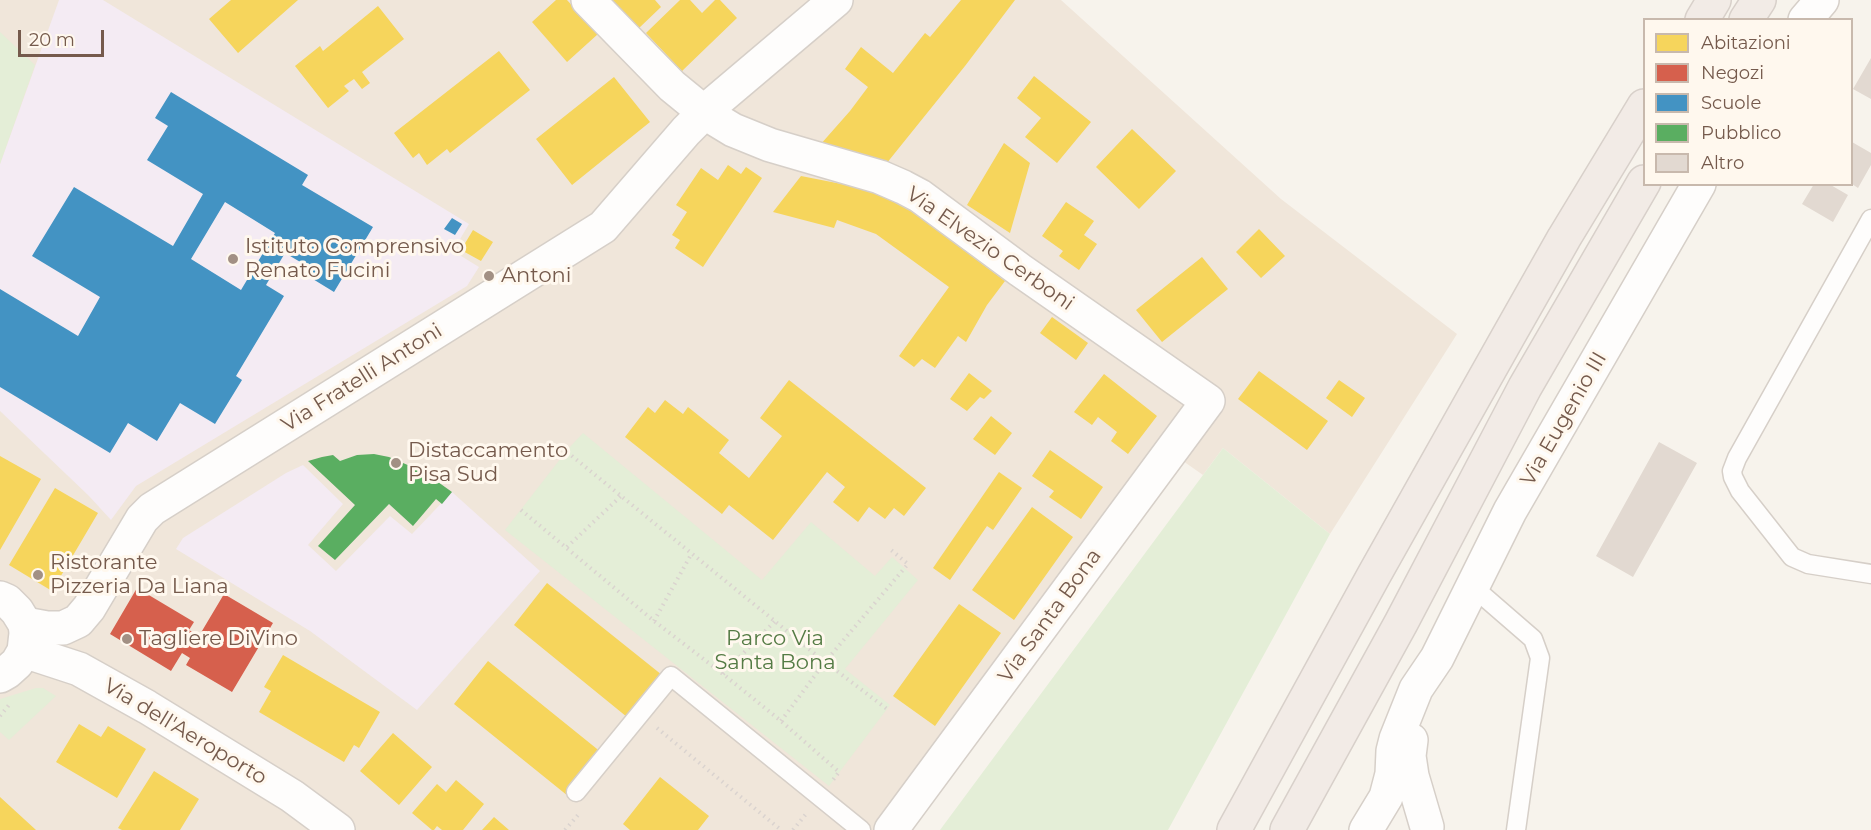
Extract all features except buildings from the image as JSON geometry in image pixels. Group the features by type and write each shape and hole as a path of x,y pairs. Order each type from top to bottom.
{"highway":[{"path":"1703,18 1714,0"},
{"path":"1747,18 1759,0"},
{"path":"1234,830 1374,575 1564,238 1643,108"},
{"path":"1287,830 1401,623 1525,387 1643,184"}],"street":[{"name":"Via Elvezio Cerboni","path":"588,0 672,86 705,113 733,130 770,145 880,177 920,196 1020,270 1208,401"},
{"name":"Via Fratelli Antoni","path":"24,638 47,628 63,628 78,621 89,608 142,519 152,509 603,226 686,131 836,0"},
{"path":"1797,18 1805,0"},
{"path":"1807,18 1822,0"},
{"name":"Via Eugenio III","path":"1367,830 1386,797 1392,774 1396,739 1416,689 1437,658 1510,511 1698,186"},
{"name":"Via Santa Bona","path":"891,830 1208,401"},
{"path":"0,598 17,611 24,638 17,663 0,676"},
{"name":"Via dell'Aeroporto","path":"24,638 138,702 292,796 338,830"},
{"name":"Via Eugenio III","path":"1429,829 1412,776 1409,756 1412,734 1437,658"},
{"path":"1367,830 1387,820 1402,818 1429,829"}],"lane":[{"path":"1871,219 1737,458 1732,471 1740,491 1792,557 1808,564 1871,574"},
{"path":"1473,587 1533,639 1540,658 1516,830"},
{"path":"576,792 671,676 861,830"}],"path":[{"path":"567,452 886,709"},
{"path":"567,547 621,496"},
{"path":"521,510 839,771"},
{"path":"780,721 825,662 908,564 891,550"},
{"path":"654,621 692,553"},
{"path":"723,674 775,621"},
{"path":"654,725 782,830"},
{"path":"565,830 580,813"}],"shaded area":[{"path":"0,0 1061,0 1281,199 1457,334 1330,534 1223,448 1203,475 1183,461 910,830 0,830"},
{"name":"Istituto Comprensivo Renato Fucini","path":"59,0 103,0 469,224 453,251 479,267 467,286 136,486 111,520 0,411 0,164"},
{"path":"303,465 343,504 308,545 336,571 390,516 412,534 452,492 540,571 417,710 310,631 176,549 183,538 286,473"}],"green space":[{"path":"0,32 35,65 0,164"},
{"name":"Parco Via Santa Bona","path":"583,433 762,580 811,522 875,576 892,557 918,580 845,669 890,705 829,786 505,530"},
{"path":"1223,448 1330,534 1168,830 940,830"},
{"path":"43,688 56,696 9,740 0,732 0,699"}],"place":[{"name":"Istituto Comprensivo Renato Fucini","path":"233,259"},
{"name":"Antoni","path":"489,276"},
{"name":"Distaccamento Pisa Sud","path":"396,463"},
{"name":"Ristorante Pizzeria Da Liana","path":"38,575"},
{"name":"Tagliere DiVino","path":"127,639"}]}
